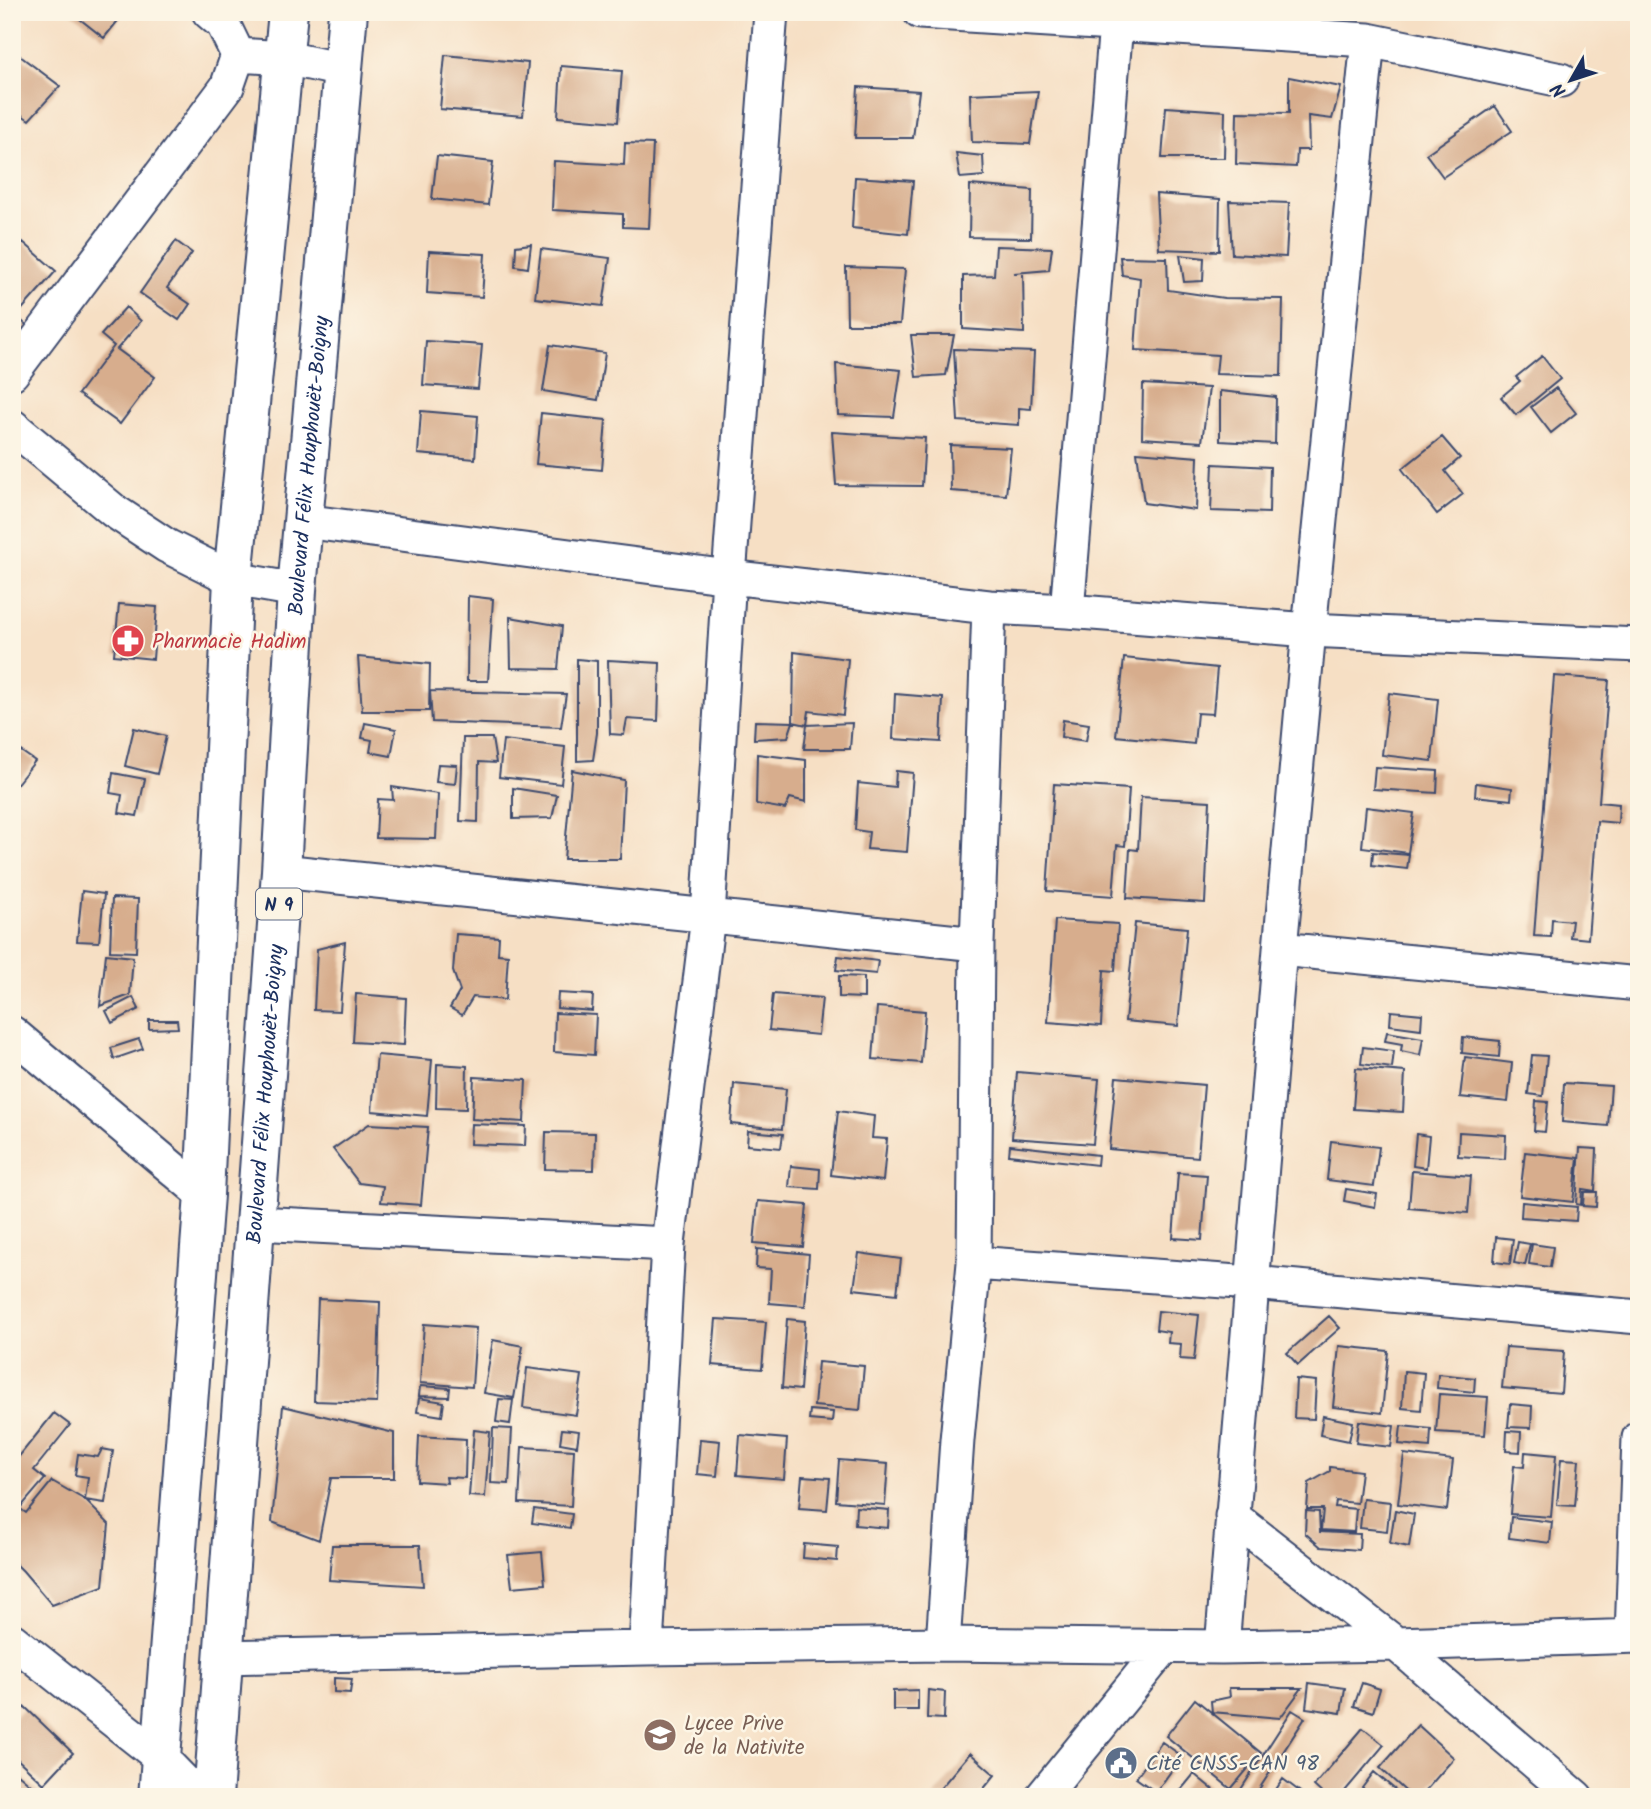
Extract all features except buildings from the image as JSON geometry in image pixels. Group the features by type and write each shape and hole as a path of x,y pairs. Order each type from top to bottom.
{"main road":[{"path":"158,1797 204,1195 233,579 288,12"},
{"name":"Boulevard Félix Houphouët-Boigny","path":"213,1797 281,871 297,590 348,12"}],"street":[{"path":"12,373 227,87 238,55 223,24 209,12"},
{"path":"646,1648 668,1244 708,916 729,577 771,12"},
{"path":"920,12 1116,18 1368,40 1560,80"},
{"path":"1067,611 1116,18"},
{"path":"1222,1647 1280,949 1368,40"},
{"path":"238,55 285,58 343,70"},
{"path":"12,426 125,518 167,546 233,579 297,590"},
{"path":"303,521 729,577 989,607 1309,630 1639,645"},
{"path":"943,1644 957,1440 974,1263 977,944 989,607"},
{"path":"281,871 977,944"},
{"path":"1280,949 1639,984"},
{"path":"12,1033 204,1195"},
{"path":"256,1223 668,1244"},
{"path":"974,1263 1252,1283 1639,1317"},
{"path":"222,1657 943,1644 1222,1647 1635,1636 1639,1438"},
{"path":"1233,1516 1396,1644 1576,1797"},
{"path":"12,1640 162,1758 199,1797"},
{"path":"1042,1797 1164,1647"}],"place":[{"name":"Pharmacie Hadim","path":"128,641"},
{"name":"Lycee Prive de la Nativite","path":"660,1735"},
{"name":"Cité CNSS-CAN 98","path":"1121,1763"}]}
